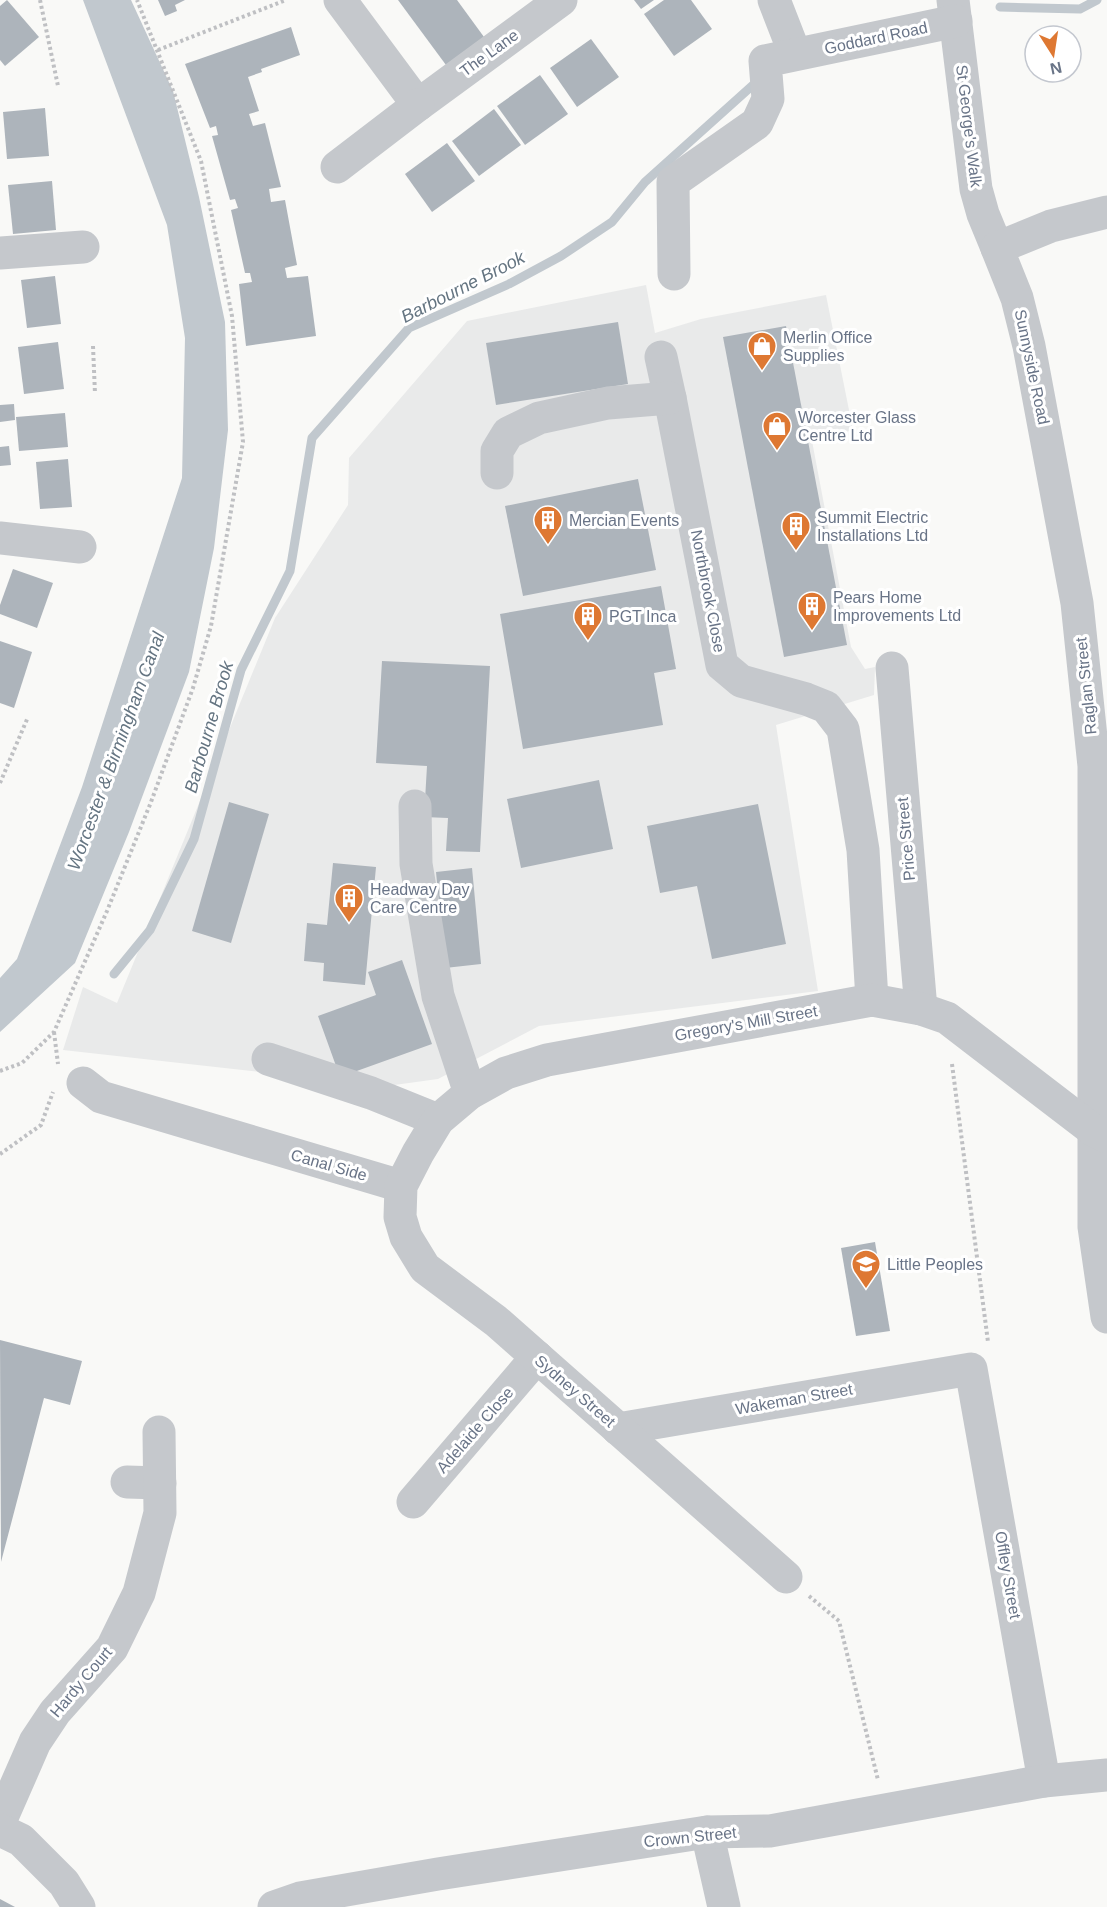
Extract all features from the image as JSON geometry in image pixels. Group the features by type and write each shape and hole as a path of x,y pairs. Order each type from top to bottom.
{"street":[{"path":"340,0 418,105"},
{"name":"The Lane","path":"338,167 561,0"},
{"path":"774,0 795,54"},
{"name":"Goddard Road","path":"674,273 673,182 758,123 768,99 765,61 865,41 955,10"},
{"name":"St George's Walk","path":"955,10 976,189 997,248"},
{"path":"997,248 1051,226 1107,212"},
{"path":"0,253 83,247"},
{"name":"Sunnyside Road","path":"997,248 1017,298 1029,345 1077,603"},
{"name":"Northbrook Close","path":"661,357 722,665 741,681 806,699 826,707 843,729 863,850 872,1000"},
{"path":"497,473 497,451 508,433 539,418 608,403 670,398"},
{"path":"0,538 80,547"},
{"name":"Raglan Street","path":"1077,603 1094,765 1100,992 1100,1134 1094,1227 1107,1317"},
{"name":"Price Street","path":"892,668 934,1014"},
{"path":"415,806 416,864 438,996 470,1093"},
{"name":"Gregory's Mill Street","path":"401,1186 438,1120 470,1093 506,1073 547,1060 872,1000 934,1014 1100,1134"},
{"path":"268,1059 371,1093 438,1120"},
{"name":"Canal Side","path":"66,1082 101,1097 401,1186"},
{"name":"Sydney Street","path":"401,1186 400,1217 406,1237 425,1268 496,1321 786,1578"},
{"name":"Adelaide Close","path":"413,1502 537,1357"},
{"name":"Wakeman Street","path":"618,1429 971,1368"},
{"name":"Offley Street","path":"971,1368 1044,1781"},
{"name":"Hardy Court","path":"0,1822 35,1742 55,1712 111,1648 139,1593 160,1513 159,1432"},
{"path":"127,1482 160,1483"},
{"name":"Crown Street","path":"274,1907 300,1898 427,1876 707,1832 770,1831 1044,1781 1107,1775"},
{"path":"0,1830 21,1840 64,1883 79,1907"},
{"path":"707,1832 724,1907"}],"path":[{"path":"40,0 58,86"},
{"path":"0,1071 22,1063 54,1032 142,824 193,688 211,626 243,442 232,316 201,160 137,0"},
{"path":"158,51 286,0"},
{"path":"93,346 95,394"},
{"path":"0,783 28,717"},
{"path":"934,1014 989,1346 971,1368"},
{"path":"0,1154 41,1125 47,1113 51,1094 66,1082 54,1032"},
{"path":"786,1578 839,1621 885,1810"}],"shaded area":[{"path":"646,285 655,333 701,319 826,295 853,430 812,441 851,647 865,669 875,667 874,695 776,725 818,991 539,1026 438,1079 387,1086 63,1050 83,987 117,1003 275,618 348,505 349,458 467,321"}],"water":[{"name":"Worcester & Birmingham Canal","path":"83,0 131,0 173,91 199,197 225,322 228,430 214,548 189,672 129,832 75,963 0,1032 0,978 17,959 82,787 182,478 185,338 167,225"}],"building":[{"path":"7,0 39,37 5,66 0,60 0,6"},
{"path":"158,0 185,0 175,5 177,11 165,16"},
{"path":"398,0 457,0 484,37 446,65"},
{"path":"634,0 654,0 641,9"},
{"path":"664,0 691,0 712,29 674,56 644,14"},
{"path":"291,27 300,55 261,69 262,72 248,77 259,111 249,114 253,126 265,123 281,187 269,189 271,202 285,200 297,265 285,268 287,278 308,276 316,336 246,346 239,284 252,282 250,273 245,273 231,210 238,208 235,199 230,200 212,136 218,135 216,126 210,128 185,64"},
{"path":"591,39 619,77 577,107 550,68"},
{"path":"540,75 568,114 525,145 497,106"},
{"path":"45,108 49,156 7,159 3,112"},
{"path":"494,109 521,145 479,176 452,141"},
{"path":"447,143 475,181 432,212 405,174"},
{"path":"52,181 56,230 13,234 8,185"},
{"path":"55,276 61,324 27,328 21,280"},
{"path":"618,322 628,384 496,405 486,343"},
{"path":"786,326 847,645 784,657 723,337"},
{"path":"58,342 64,389 24,394 18,347"},
{"path":"14,404 15,420 0,422 0,405"},
{"path":"65,413 68,447 19,451 16,417"},
{"path":"9,446 11,465 0,466 0,447"},
{"path":"68,459 72,507 40,509 36,462"},
{"path":"638,479 656,570 523,596 505,506"},
{"path":"13,569 53,583 37,628 0,614 0,605"},
{"name":"PGT Inca","path":"661,586 676,669 654,673 663,725 523,749 500,614"},
{"path":"0,641 32,652 14,708 0,703"},
{"path":"382,661 490,666 480,852 446,851 448,818 424,817 427,766 376,763"},
{"path":"599,780 613,849 521,868 507,799"},
{"path":"229,802 269,814 231,943 192,931"},
{"path":"758,804 786,944 712,959 697,886 660,893 647,826"},
{"name":"Headway Day Care Centre","path":"333,863 376,867 365,985 323,981 324,963 304,961 307,923 327,925"},
{"path":"472,868 481,964 445,968 436,872"},
{"path":"402,960 432,1044 340,1077 318,1016 376,995 368,972"},
{"name":"Little Peoples","path":"875,1242 890,1331 856,1336 841,1248"},
{"path":"0,1340 82,1361 70,1405 44,1398 1,1562"},
{"path":"0,1899 15,1907 0,1907"}],"waterway":[{"name":"Barbourne Brook","path":"1000,7 1080,9 1097,0"},
{"name":"Barbourne Brook","path":"114,974 150,930 194,839 241,670 290,571 312,438 409,328 509,284 561,256 612,222 645,182 753,85"}],"place":[{"name":"Merlin Office Supplies","path":"762,372"},
{"name":"Worcester Glass Centre Ltd","path":"777,452"},
{"name":"Mercian Events","path":"548,546"},
{"name":"Summit Electric Installations Ltd","path":"796,552"},
{"name":"Pears Home Improvements Ltd","path":"812,632"},
{"name":"PGT Inca","path":"588,642"},
{"name":"Headway Day Care Centre","path":"349,924"},
{"name":"Little Peoples","path":"866,1290"}]}
